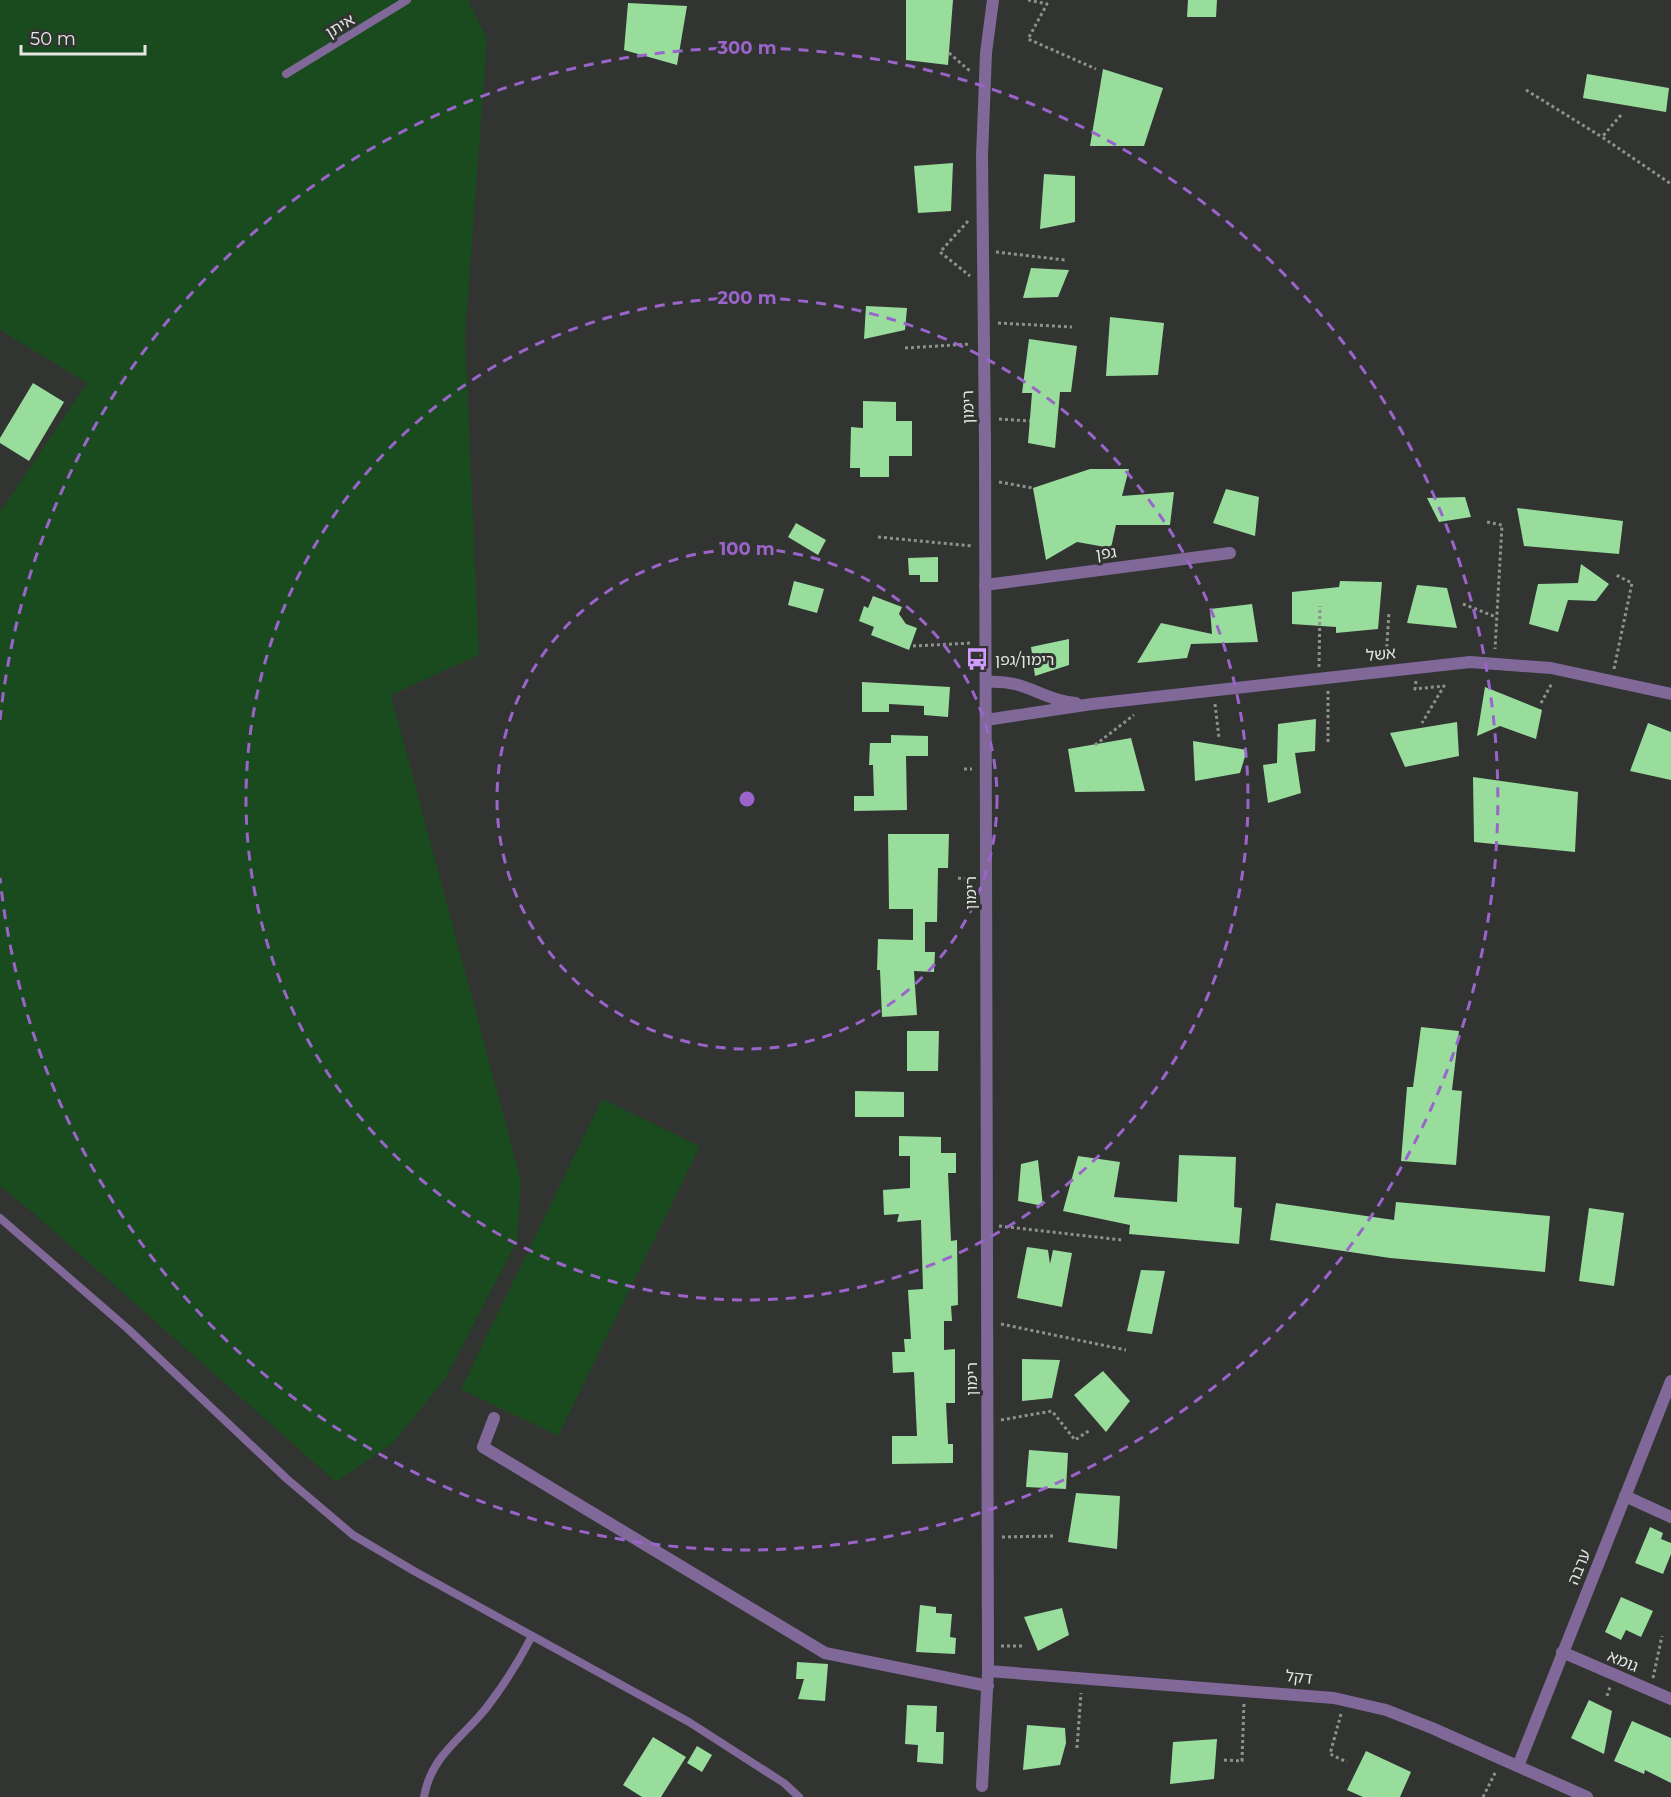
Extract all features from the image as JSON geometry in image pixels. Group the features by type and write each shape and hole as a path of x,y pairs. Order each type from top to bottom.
{"street":[{"name":"רימון","path":"982,1786 988,1686 988,1423 986,547 982,204 984,83 993,0"},
{"name":"גפן","path":"986,585 1230,553"},
{"name":"אשל","path":"986,720 1092,704 1416,666 1494,663 1560,670 1671,694"},
{"name":"אשל","path":"986,682 1005,681 1020,684 1073,703 1092,704"},
{"name":"ערבה","path":"1518,1766 1671,1381"},
{"path":"494,1418 483,1447 825,1653 988,1686"},
{"path":"1625,1496 1671,1517"},
{"name":"גומא","path":"1562,1652 1671,1699"},
{"name":"דקל","path":"988,1671 1244,1689 1345,1701 1386,1710 1587,1797"}],"lane":[{"name":"איתן","path":"286,74 407,0"},
{"path":"0,1218 119,1321 287,1479 353,1535 689,1722 784,1783 799,1797"},
{"path":"424,1797 427,1780 434,1764 487,1708 520,1659 532,1636"}],"path":[{"path":"1028,0 1047,4 1028,39 1096,69"},
{"path":"949,53 984,83"},
{"path":"1526,90 1671,184"},
{"path":"1603,138 1621,115"},
{"path":"982,204 940,252 983,287"},
{"path":"983,250 1065,260"},
{"path":"984,323 1072,327"},
{"path":"905,348 984,343"},
{"path":"985,418 1030,421"},
{"path":"985,480 1033,488"},
{"path":"1487,522 1502,525 1494,663"},
{"path":"878,537 986,547"},
{"path":"1612,680 1632,583 1616,574"},
{"path":"1462,604 1496,617"},
{"path":"1320,606 1328,742"},
{"path":"1385,670 1389,612"},
{"path":"913,646 986,642"},
{"path":"1416,666 1415,689 1444,686 1422,723"},
{"path":"1541,703 1560,670"},
{"path":"1214,690 1219,738"},
{"path":"1095,745 1137,712"},
{"path":"987,1224 1038,1232 1122,1240"},
{"path":"987,1321 1126,1350"},
{"path":"988,1423 1052,1411 1076,1440 1090,1430"},
{"path":"988,1537 1054,1536"},
{"path":"1650,1690 1662,1636"},
{"path":"988,1646 1023,1646"},
{"path":"1077,1748 1082,1678"},
{"path":"1224,1760 1242,1761 1244,1689"},
{"path":"1345,1701 1330,1754 1347,1762"},
{"path":"1483,1797 1502,1759"}],"green space":[{"path":"0,0 468,0 487,39 465,337 479,655 391,695 521,1181 517,1241 445,1379 394,1442 336,1482 0,1186 0,512 87,383 0,330"},
{"path":"602,1099 700,1146 558,1436 461,1389"}],"building":[{"path":"906,0 953,0 948,65 906,60"},
{"path":"1188,0 1217,0 1216,17 1187,17"},
{"path":"628,3 687,6 677,65 624,50"},
{"path":"1103,69 1163,88 1144,146 1090,146"},
{"path":"1587,74 1669,88 1666,112 1583,98"},
{"path":"953,163 951,211 918,213 914,166"},
{"path":"1044,174 1075,176 1075,222 1040,229"},
{"path":"1031,268 1069,270 1058,297 1023,298"},
{"path":"866,306 907,308 905,330 864,339"},
{"path":"1110,317 1164,323 1158,375 1106,376"},
{"path":"1029,339 1077,346 1071,392 1060,392 1055,448 1028,443 1032,393 1022,393"},
{"path":"33,383 64,402 29,461 0,443 0,438"},
{"path":"863,401 896,402 896,421 912,421 912,456 889,456 889,477 860,477 860,468 850,468 851,427 863,428"},
{"path":"1090,469 1129,469 1122,496 1174,492 1170,525 1116,525 1111,548 1077,542 1046,560 1033,488"},
{"path":"1226,489 1259,497 1255,536 1213,523"},
{"path":"1465,497 1471,517 1439,522 1427,498"},
{"path":"1517,508 1623,521 1619,554 1524,546"},
{"path":"796,523 826,540 818,555 788,537"},
{"path":"938,557 938,582 920,582 920,575 909,575 908,558"},
{"path":"1581,564 1609,584 1596,601 1568,600 1558,632 1529,624 1538,584 1578,583"},
{"path":"794,581 824,589 817,613 788,605"},
{"path":"1340,581 1382,582 1378,629 1336,633 1336,627 1292,624 1292,592 1339,587"},
{"path":"1417,585 1447,588 1457,628 1407,623"},
{"path":"873,596 902,607 899,614 906,624 917,628 909,650 871,635 874,627 859,621 864,606 868,608"},
{"path":"1252,604 1258,642 1191,644 1187,658 1137,663 1161,623 1212,634 1210,609"},
{"path":"1069,639 1069,665 1035,676 1031,647"},
{"path":"862,682 950,687 948,717 924,715 924,706 889,704 889,712 862,712"},
{"path":"1485,687 1542,710 1536,739 1500,726 1477,736"},
{"path":"1316,719 1315,751 1295,753 1301,793 1268,803 1263,765 1277,763 1278,724"},
{"path":"1457,722 1459,756 1405,767 1390,733"},
{"path":"1648,723 1671,732 1671,780 1630,771"},
{"path":"891,735 928,736 928,756 906,756 907,810 854,811 854,796 874,796 873,765 869,765 870,743 891,743"},
{"path":"1131,738 1145,791 1075,792 1068,749"},
{"path":"1193,741 1247,750 1240,773 1195,781"},
{"path":"1473,777 1578,792 1575,852 1474,842"},
{"path":"888,834 949,834 948,868 938,868 937,922 925,922 925,952 935,952 934,972 914,971 917,1015 882,1017 880,970 877,970 878,939 913,940 913,909 889,909"},
{"path":"1421,1027 1459,1031 1452,1090 1462,1091 1456,1165 1401,1161 1407,1087 1413,1087"},
{"path":"907,1031 939,1031 938,1071 907,1071"},
{"path":"855,1091 904,1092 904,1117 855,1117"},
{"path":"899,1136 941,1137 941,1153 956,1153 956,1173 948,1173 951,1241 957,1240 958,1305 951,1306 952,1321 944,1321 944,1350 955,1349 955,1403 946,1403 948,1444 953,1444 953,1463 892,1464 892,1436 917,1436 914,1372 893,1373 892,1352 905,1352 904,1339 911,1339 908,1290 923,1289 921,1220 897,1222 899,1214 884,1215 883,1190 910,1188 910,1156 899,1156"},
{"path":"1179,1155 1236,1157 1234,1207 1242,1208 1239,1244 1129,1234 1130,1225 1063,1211 1078,1156 1120,1162 1114,1197 1177,1202"},
{"path":"1038,1160 1043,1206 1018,1201 1021,1164"},
{"path":"1396,1202 1550,1216 1545,1272 1390,1258 1270,1240 1276,1203 1394,1220"},
{"path":"1589,1208 1624,1213 1614,1286 1579,1281"},
{"path":"1027,1247 1048,1250 1050,1264 1053,1250 1072,1253 1062,1307 1017,1298"},
{"path":"1141,1270 1165,1271 1152,1334 1127,1331"},
{"path":"1022,1359 1060,1360 1052,1398 1022,1401"},
{"path":"1103,1371 1130,1401 1106,1432 1074,1395"},
{"path":"1029,1450 1068,1453 1066,1489 1026,1487"},
{"path":"1076,1493 1120,1496 1117,1549 1068,1542"},
{"path":"1650,1527 1663,1533 1661,1539 1671,1543 1671,1554 1663,1574 1635,1563"},
{"path":"1621,1597 1653,1611 1641,1637 1626,1630 1621,1640 1605,1632"},
{"path":"920,1605 936,1607 936,1613 952,1614 950,1637 956,1638 955,1654 916,1652"},
{"path":"1062,1608 1069,1635 1038,1651 1024,1617"},
{"path":"797,1662 828,1664 825,1701 798,1699 804,1679 796,1679"},
{"path":"1589,1700 1612,1711 1604,1754 1571,1738"},
{"path":"907,1705 937,1706 936,1732 944,1732 943,1764 917,1762 918,1745 905,1744"},
{"path":"1632,1721 1671,1738 1671,1783 1645,1770 1644,1774 1614,1761"},
{"path":"1027,1725 1065,1728 1066,1743 1060,1765 1023,1770"},
{"path":"653,1737 686,1757 661,1797 642,1797 623,1785"},
{"path":"1217,1739 1214,1779 1170,1784 1173,1742"},
{"path":"697,1746 712,1755 702,1772 687,1763"},
{"path":"1366,1751 1411,1772 1400,1797 1363,1797 1347,1790"}],"place":[{"name":"רימון/גפן","path":"977,659"}]}
